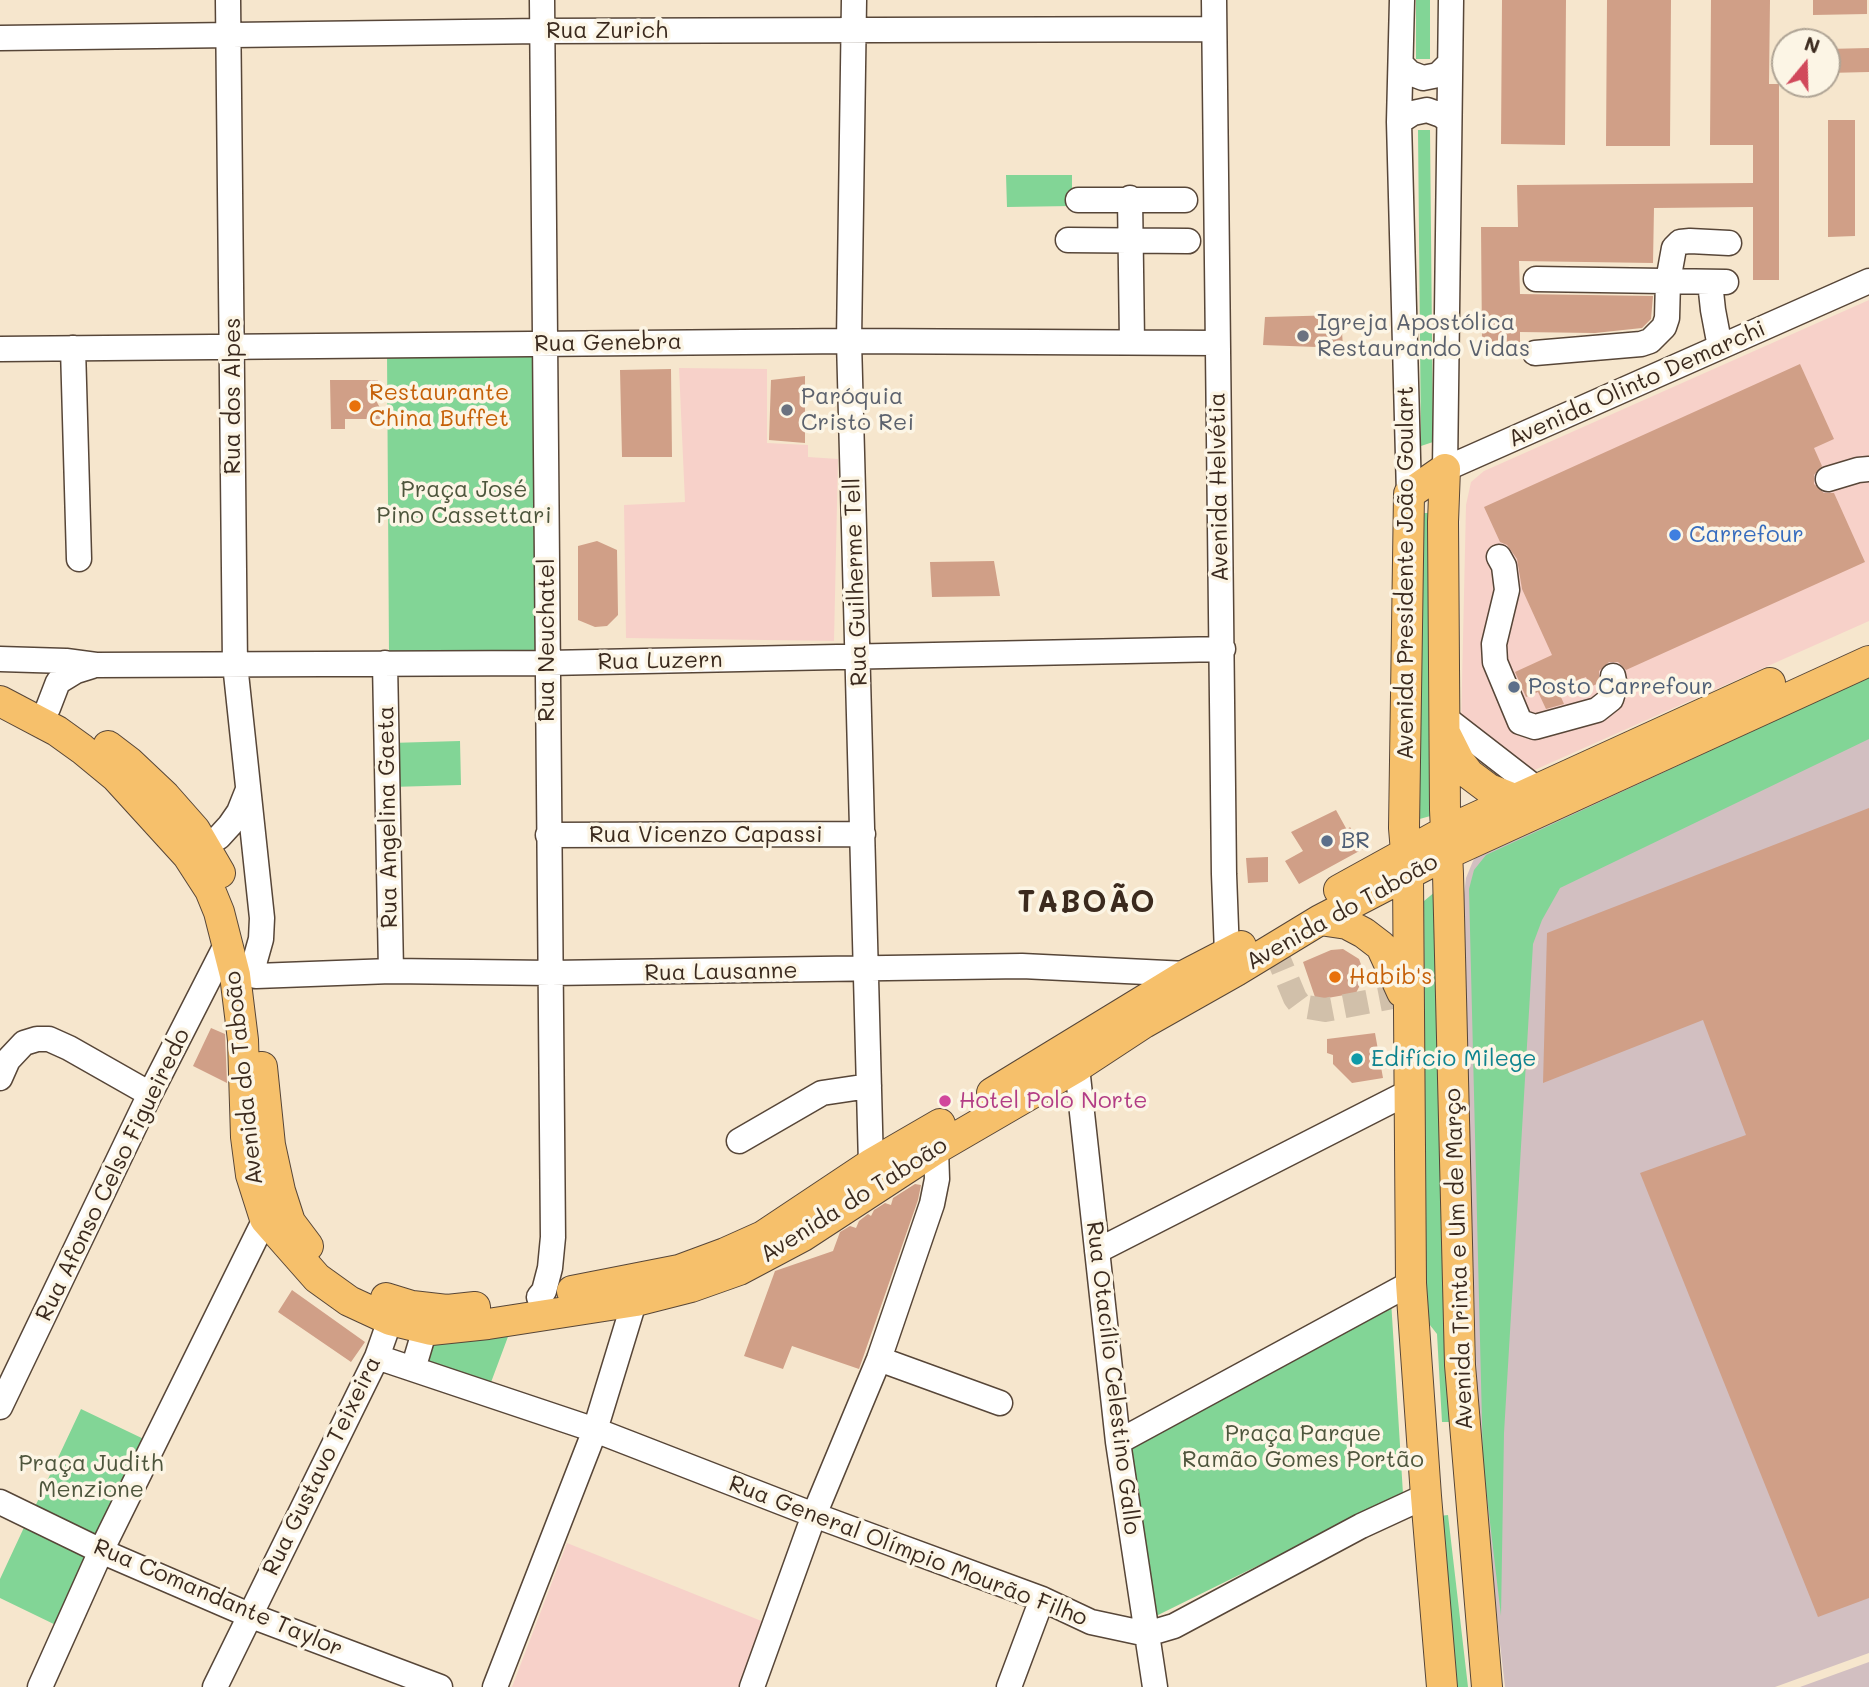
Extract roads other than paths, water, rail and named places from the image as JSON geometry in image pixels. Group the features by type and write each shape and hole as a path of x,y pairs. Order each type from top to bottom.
{"main road":[{"name":"Avenida Olinto Demarchi","path":"1409,494 1446,470"},
{"name":"Avenida Presidente João Goulart","path":"1446,470 1443,522 1446,842"},
{"name":"Avenida Presidente João Goulart","path":"1406,863 1409,494"},
{"name":"Avenida do Taboão","path":"0,682 88,731 129,762 165,796 195,830 233,899 255,970 270,1145 279,1191 290,1222 311,1251 341,1277 378,1296 412,1306 447,1310 577,1290 691,1287 739,1270 803,1236 936,1149 1077,1067 1232,962 1446,842 1525,794 1869,640"},
{"name":"Avenida do Taboão","path":"1446,842 1869,661"},
{"name":"Avenida do Taboão","path":"0,702 57,731 116,777 188,856 210,890 235,975 243,1040 246,1137 251,1175 265,1219 317,1278 348,1301 390,1320 430,1330 488,1324 638,1289 763,1236 871,1164 1187,974 1232,962 1320,920 1406,863"},
{"path":"1444,723 1453,751 1469,774 1489,789 1525,794"},
{"name":"Avenida Trinta e Um de Março","path":"1446,842 1460,1364 1487,1687"},
{"name":"Avenida Trinta e Um de Março","path":"1406,863 1411,1283 1442,1687"},
{"path":"1320,920 1347,924 1381,946 1408,1008"},
{"path":"1414,1319 1424,1352 1434,1420 1445,1428 1464,1425"},
{"path":"1426,1496 1446,1498 1456,1510 1467,1581 1480,1610"}],"street":[{"name":"Rua dos Alpes","path":"228,0 235,664 262,918 255,970"},
{"name":"Rua Neuchatel","path":"540,1297 550,1268 553,1237 542,0"},
{"name":"Rua Guilherme Tell","path":"854,0 849,341 871,1164"},
{"name":"Avenida Helvétia","path":"1214,0 1224,874 1232,962"},
{"name":"Avenida Presidente João Goulart","path":"1402,0 1399,122 1409,494"},
{"name":"Avenida Presidente João Goulart","path":"1446,470 1451,0"},
{"name":"Rua Zurich","path":"0,38 542,30 1214,29"},
{"path":"1402,65 1409,73 1423,78 1438,75 1450,63"},
{"path":"1399,122 1413,113 1427,110 1449,121"},
{"path":"1130,198 1132,342"},
{"path":"1078,200 1185,200"},
{"path":"1068,240 1188,241"},
{"path":"1535,353 1650,341 1664,327 1667,318 1668,281 1674,248 1681,242 1729,243"},
{"path":"1536,279 1718,282 1713,310 1720,347"},
{"name":"Avenida Olinto Demarchi","path":"1446,470 1869,281"},
{"name":"Rua Genebra","path":"0,349 849,341 1217,343"},
{"path":"73,348 79,559"},
{"path":"1828,479 1869,469"},
{"path":"1499,557 1504,566 1507,590 1494,644 1495,662 1520,722 1535,727 1597,710 1611,699 1615,686 1613,676"},
{"name":"Rua Luzern","path":"0,659 66,661 96,665 548,663 1223,649"},
{"name":"Rua Angelina Gaeta","path":"385,663 391,971"},
{"name":"Rua Luzern","path":"48,708 58,682 76,671 96,665"},
{"path":"204,846 219,837 230,825 239,812 247,791"},
{"name":"Rua Vicenzo Capassi","path":"548,835 863,834"},
{"name":"Rua Afonso Celso Figueiredo","path":"0,1407 150,1094 227,943"},
{"name":"Rua Lausanne","path":"255,970 551,974 1054,966 1187,974"},
{"path":"0,1078 8,1060 24,1043 37,1039 49,1040 69,1048 150,1094"},
{"name":"Rua Otacílio Celestino Gallo","path":"1077,1067 1118,1442 1155,1687"},
{"path":"739,1141 822,1093 869,1086"},
{"path":"1097,1251 1409,1093"},
{"path":"752,1687 814,1515 879,1359 932,1204 937,1179 936,1149"},
{"path":"40,1687 101,1551 265,1219"},
{"name":"Rua Neuchatel","path":"553,1237 562,1265 577,1290"},
{"path":"1118,1442 1411,1283"},
{"path":"495,1687 595,1430 638,1289"},
{"name":"Rua Gustavo Teixeira","path":"215,1687 377,1357 390,1320"},
{"path":"413,1369 425,1329"},
{"name":"Rua General Olímpio Mourão Filho","path":"377,1357 595,1430 1042,1599 1091,1622 1147,1634"},
{"path":"879,1359 1000,1403"},
{"path":"1147,1634 1174,1626 1361,1525 1426,1496"},
{"name":"Rua Comandante Taylor","path":"0,1502 101,1551 249,1615 440,1687"},
{"path":"1009,1687 1042,1599"}],"tunnel":[{"path":"1274,948 1301,1006 1325,1010 1403,995"}],"place":[{"name":"Igreja Apostólica Restaurando Vidas","path":"1303,336"},
{"name":"Restaurante China Buffet","path":"355,406"},
{"name":"Paróquia Cristo Rei","path":"787,410"},
{"name":"Carrefour","path":"1675,535"},
{"name":"Posto Carrefour","path":"1514,687"},
{"name":"BR","path":"1327,841"},
{"name":"Habib's","path":"1335,977"},
{"name":"Edifício Milege","path":"1357,1059"},
{"name":"Hotel Polo Norte","path":"945,1101"}],"district":[{"name":"TABOÃO","path":"1087,903"}],"park label":[{"name":"Praça José Pino Cassettari","path":"464,503"},
{"name":"Praça Parque Ramão Gomes Portão","path":"1303,1447"},
{"name":"Praça Judith Menzione","path":"91,1477"}]}
